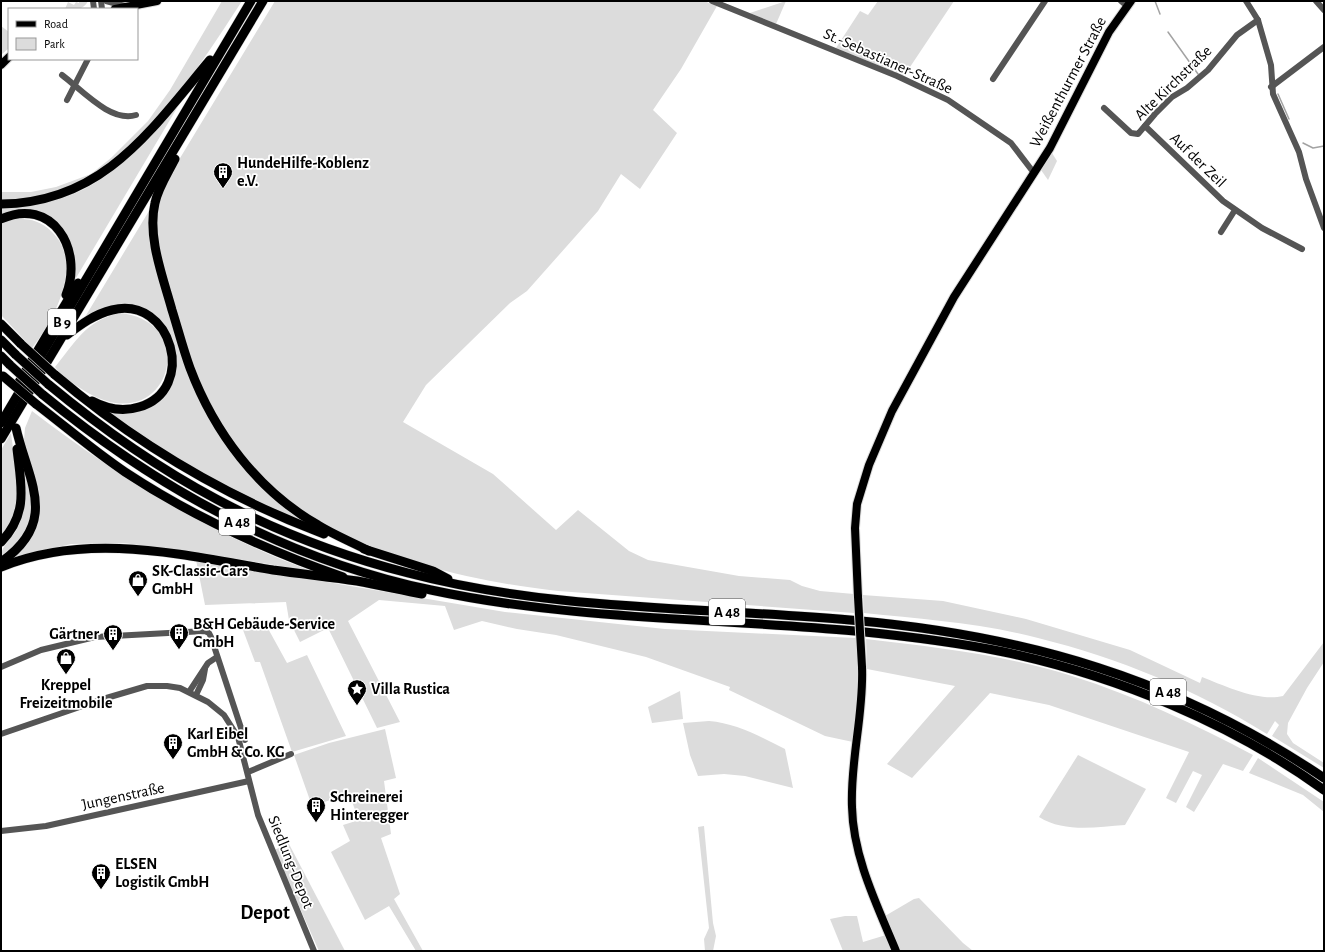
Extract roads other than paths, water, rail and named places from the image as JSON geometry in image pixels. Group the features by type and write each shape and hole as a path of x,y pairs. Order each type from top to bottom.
{"highway":[{"name":"B 9","path":"1,424 223,46 251,1"},
{"name":"B 9","path":"1,439 263,1"},
{"path":"1,204 38,201 68,192 85,184 111,168 150,133 223,46"},
{"path":"180,139 176,157 155,203 153,231 159,260 184,351 208,409 225,437 241,458 270,489 299,513 318,525 370,551"},
{"path":"1,218 19,214 36,216 51,224 62,234 70,252 72,270 67,292 58,315"},
{"path":"1,411 101,244 122,220"},
{"path":"62,338 93,317 113,309 123,309 139,312 153,319 165,332 172,347 172,367 166,386 152,400 142,406 132,409 114,409 99,404 70,388"},
{"path":"1,324 70,388 122,427 229,492 290,520 370,551 433,571 458,584"},
{"name":"A 48","path":"1,340 48,384 86,416 136,452 191,486 254,519 339,553 410,574 506,592 570,600 882,623 959,632 1025,646 1091,664 1173,694 1252,733 1324,778"},
{"name":"A 48","path":"1,356 42,394 104,443 154,477 250,529 307,553 366,573 430,590 538,607 615,615 852,631 920,639 1004,652 1082,673 1146,695 1239,738 1300,773 1324,790"},
{"path":"2,375 36,404 104,457 181,506 215,524 279,554 357,581"},
{"path":"1,542 16,521 22,500 16,428 20,408"},
{"path":"1,562 21,545 32,526 36,512 35,488 22,451 16,428"},
{"path":"1,567 26,558 56,551 86,547 113,547 173,553 307,575 357,581 429,595 458,595"},
{"path":"1300,773 1324,797"}],"main road":[{"path":"121,8 157,1"},
{"name":"Weißenthurmer Straße","path":"896,951 866,876 855,838 852,799 861,706 862,667 855,515 859,493 892,411 939,322 1055,140 1109,32 1126,3"}],"street":[{"path":"106,1 127,7"},
{"name":"St.-Sebastianer-Straße","path":"712,1 896,76 948,100 1006,139 1018,151 1033,175"},
{"path":"993,79 1045,1"},
{"path":"1246,1 1258,20 1271,66 1273,94 1299,152 1306,179 1324,228"},
{"path":"1316,1 1324,10"},
{"name":"Alte Kirchstraße","path":"1104,108 1134,135 1138,134 1154,114 1172,97 1187,88 1208,70 1238,35 1258,20"},
{"path":"1272,87 1324,47"},
{"path":"67,100 87,60"},
{"path":"62,75 113,114 125,116 136,114"},
{"name":"Auf der Zeil","path":"1145,126 1223,201 1262,228 1302,249"},
{"path":"1221,232 1235,210"},
{"path":"1,667 41,650 95,637 200,631 209,633 244,740"},
{"path":"189,692 210,661 216,657"},
{"path":"196,695 203,680 205,668"},
{"name":"Siedlung-Depot","path":"1,734 136,688 160,686 189,692 219,710 234,729 241,745 249,781 265,836 314,951"},
{"path":"248,772 291,754"},
{"name":"Jungenstraße","path":"1,831 46,826 249,781"}],"waterway":[{"path":"1155,1 1160,14"},
{"path":"1168,32 1198,74"},
{"path":"1278,94 1289,119"},
{"path":"1303,143 1313,148 1324,146"}],"place":[{"name":"HundeHilfe-Koblenz e.V.","path":"223,189"},
{"name":"SK-Classic-Cars GmbH","path":"138,597"},
{"name":"B&H Gebäude-Service GmbH","path":"179,650"},
{"name":"Gärtner","path":"113,651"},
{"name":"Kreppel Freizeitmobile","path":"66,675"},
{"name":"Villa Rustica","path":"357,706"},
{"name":"Karl Eibel GmbH & Co. KG","path":"173,760"},
{"name":"Schreinerei Hinteregger","path":"316,823"},
{"name":"ELSEN Logistik GmbH","path":"101,890"}],"district":[{"name":"Depot","path":"265,913"}]}
